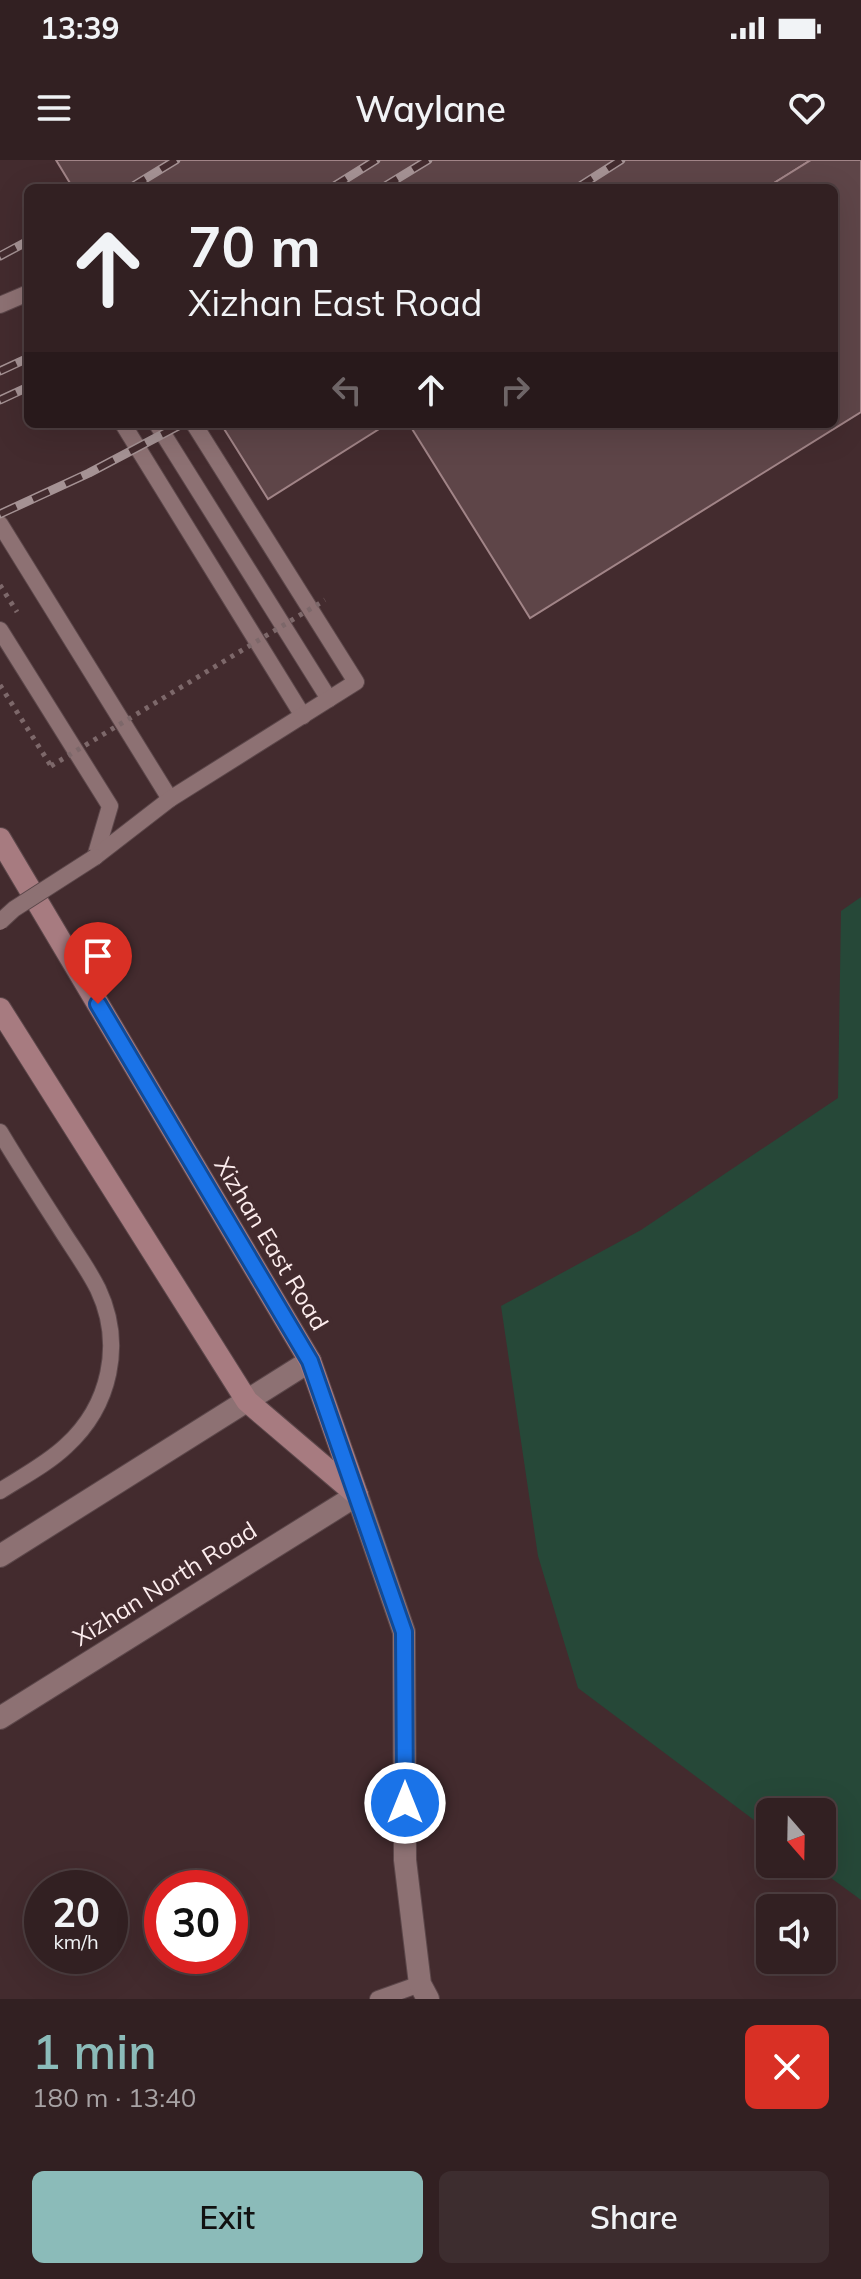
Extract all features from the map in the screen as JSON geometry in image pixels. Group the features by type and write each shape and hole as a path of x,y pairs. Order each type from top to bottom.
{"main road":[{"name":"Xizhan East Road","path":"0,839 310,1361 357,1495"},
{"path":"0,1009 247,1401 357,1495"}],"street":[{"path":"0,1556 310,1361"},
{"path":"357,1495 404,1632 405,1860 424,1991"},
{"name":"Xizhan North Road","path":"0,1718 357,1495"}],"lane":[{"path":"0,305 24,295"},
{"path":"125,428 303,716"},
{"path":"160,428 329,699"},
{"path":"0,922 26,901 95,857 170,799 356,682 197,428"},
{"path":"0,524 170,799"},
{"path":"0,630 110,806 95,857"},
{"path":"0,1132 90,1275 105,1306 111,1344 107,1381 97,1409 76,1436 48,1461 0,1491"},
{"path":"378,1999 424,1991"}],"path":[{"path":"0,685 51,766 325,600"}],"green space":[{"path":"861,897 861,1900 831,1878 836,1878 836,1798 756,1798 756,1822 578,1688 538,1556 501,1306 641,1230 838,1098 841,911"}],"building":[{"path":"56,160 811,160 772,184 71,184"},
{"path":"811,160 861,160 861,412 838,426 838,184 772,184"},
{"path":"224,428 381,428 268,499"},
{"path":"411,428 835,428 530,618"}],"railway":[{"path":"137,184 176,160"},
{"path":"337,184 376,160"},
{"path":"389,184 428,160"},
{"path":"583,184 621,160"},
{"path":"0,256 24,243"},
{"path":"0,371 24,360"},
{"path":"0,400 24,389"},
{"path":"0,514 89,473 174,428"}],"route":[{"path":"98,1004 310,1361 404,1632 405,1803"}]}
